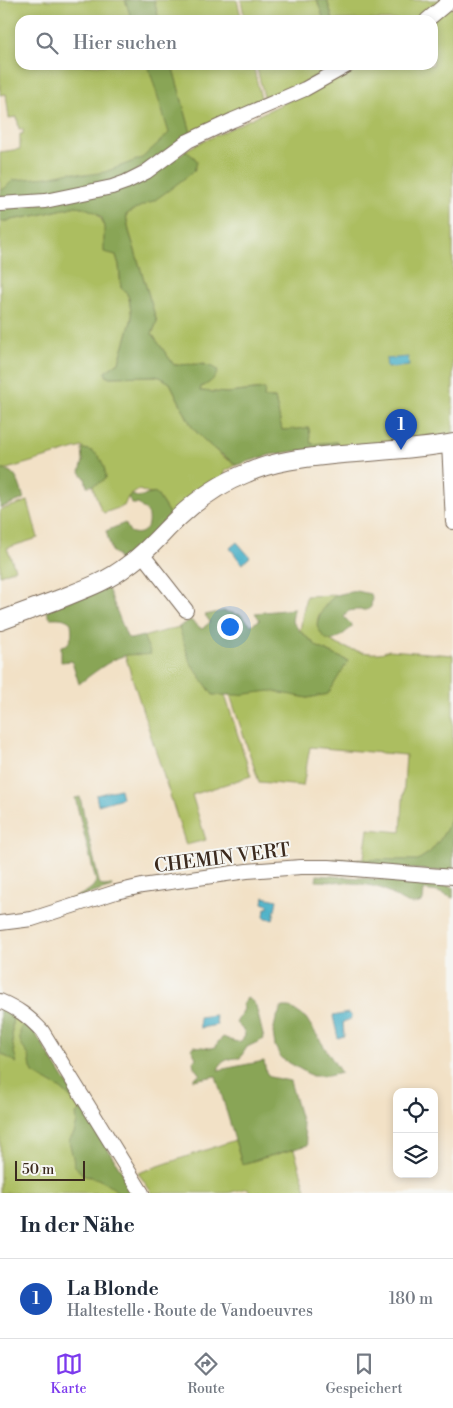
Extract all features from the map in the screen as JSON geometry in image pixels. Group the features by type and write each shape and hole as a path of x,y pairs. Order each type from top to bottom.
{"main road":[{"path":"0,621 100,584 117,574 142,554 177,519 206,495 234,478 258,468 300,458 424,448 451,443"}],"street":[{"path":"433,15 452,0"},
{"path":"0,204 45,201 112,187 126,182 146,172 188,141 305,89 339,70"},
{"path":"451,443 453,522"},
{"path":"142,554 186,610"},
{"name":"CHEMIN VERT","path":"0,923 32,919 116,892 142,886 247,871 329,867 453,877"},
{"path":"0,1001 26,1015 42,1031 142,1193"}],"green space":[{"path":"0,0 145,0 149,15 15,15 15,70 163,70 181,138 142,168 0,198 0,152 20,149 20,134 23,134 23,129 19,129 17,117 9,118 6,94 0,95"},
{"path":"125,0 154,0 158,15 130,15"},
{"path":"154,0 237,0 241,15 158,15"},
{"path":"241,0 317,0 322,15 244,15"},
{"path":"317,0 327,0 332,15 322,15"},
{"path":"327,0 445,0 427,15 332,15"},
{"path":"453,5 453,435 338,447 337,442 311,444 282,430 275,398 263,398 264,389 227,393 200,391 201,387 206,385 205,364 174,365 152,334 157,322 129,231 126,215 141,205 155,200 185,150 326,83 348,70 438,70 438,16"},
{"path":"150,70 173,70 191,133 133,173 110,181 46,195 5,198 1,195 0,191 13,180 48,177 71,172 86,175 105,172 142,158 169,133"},
{"path":"173,70 254,70 261,98 264,97 257,70 329,70 266,102 191,133"},
{"path":"186,151 197,162 194,171 155,200 126,215 129,231 157,322 152,334 174,365 203,365 218,371 211,381 201,387 200,391 227,393 265,389 264,398 275,398 282,430 309,428 311,444 337,442 338,447 270,455 237,465 214,449 192,427 170,383 155,376 107,377 105,372 119,362 132,318 129,298 121,288 116,255 104,252 104,226 102,218 95,212 76,206 0,222 0,209 116,191"},
{"path":"76,206 92,210 100,217 104,226 104,243 116,255 121,288 129,298 132,318 119,362 105,372 107,377 155,376 170,383 192,427 222,456 237,465 225,471 225,475 170,515 156,493 150,494 139,490 128,497 124,506 104,513 101,510 93,488 82,447 7,469 0,469 0,222"},
{"path":"82,449 97,454 100,458 106,478 97,484 87,486 85,478 80,472 83,461"},
{"path":"0,469 14,475 24,499 0,508"},
{"path":"156,493 170,515 138,547 119,562 117,555 112,552 106,531 125,523 130,532 143,532 148,521 147,512 138,504 132,504 128,497"},
{"path":"28,501 38,538 7,548 15,569 0,575 0,510"},
{"path":"107,586 127,637 131,639 143,636 151,654 130,655 118,658 100,668 79,684 72,661 61,662 61,646 66,645 71,638 71,623 64,619 50,618 46,610"},
{"path":"357,591 370,594 372,597 371,607 367,610 348,611 344,617 352,627 333,640 325,638 317,626 323,609 337,595"},
{"path":"337,595 323,609 318,619 319,628 334,643 345,648 369,653 389,650 453,655 453,872 363,865 368,829 401,832 406,755 310,747 303,786 259,782 230,695 270,690 308,698 348,661 318,647 300,631 306,596"},
{"path":"294,609 292,621 300,631 318,647 348,661 328,694 308,698 270,691 238,695 213,695 190,662 179,627 190,620 202,629 210,622 205,615 223,611 241,615 251,625 260,620 255,613"},
{"path":"190,620 205,633 251,776 192,795 206,840 186,845 121,643 179,627"},
{"path":"80,797 99,882 101,885 111,885 112,887 52,906 89,890 96,881 75,798"},
{"path":"453,806 453,872 334,863 333,859 418,860 430,852 439,841 447,828"},
{"path":"317,875 436,883 453,887 453,898 438,892 424,890 423,901 417,904 406,903 380,888 316,881"},
{"path":"247,998 256,1006 264,1039 247,1047 240,1058 229,1059 224,1062 218,1070 264,1061 266,1072 270,1077 290,1081 308,1145 242,1164 216,1076 194,1080 194,1078 200,1075 194,1067 193,1062 196,1058 192,1050 194,1046 216,1047 223,1037 234,1041 241,1041 245,1036 244,1031 236,1023 244,1009 242,1005"},
{"path":"0,1007 24,1021 33,1030 135,1193 0,1193"},
{"path":"0,1007 13,1014 12,1039 17,1063 0,1053"},
{"path":"282,1007 290,1007 306,1018 341,1073 328,1076 312,1076 281,1058 275,1046 273,1032 276,1019"},
{"path":"24,1021 33,1030 79,1102 76,1103 61,1089 33,1073 29,1056 20,1040 20,1030"},
{"path":"83,1109 135,1193 119,1193 108,1184 82,1174 75,1166 69,1141 74,1133 77,1122 76,1114"},
{"path":"235,1140 242,1164 294,1149 307,1193 250,1193 248,1188 228,1193 152,1193 138,1173"}],"water":[{"path":"408,357 409,366 387,368 386,359"},
{"path":"237,542 250,557 242,564 230,548"},
{"path":"120,789 122,798 98,805 96,795"},
{"path":"264,897 277,900 273,920 264,917 265,908 268,908 268,905 263,903"},
{"path":"348,1013 351,1015 351,1019 343,1022 344,1036 338,1038 333,1016"},
{"path":"215,1015 217,1025 200,1028 199,1017"}],"place":[{"name":"La Blonde","path":"401,450"}]}
